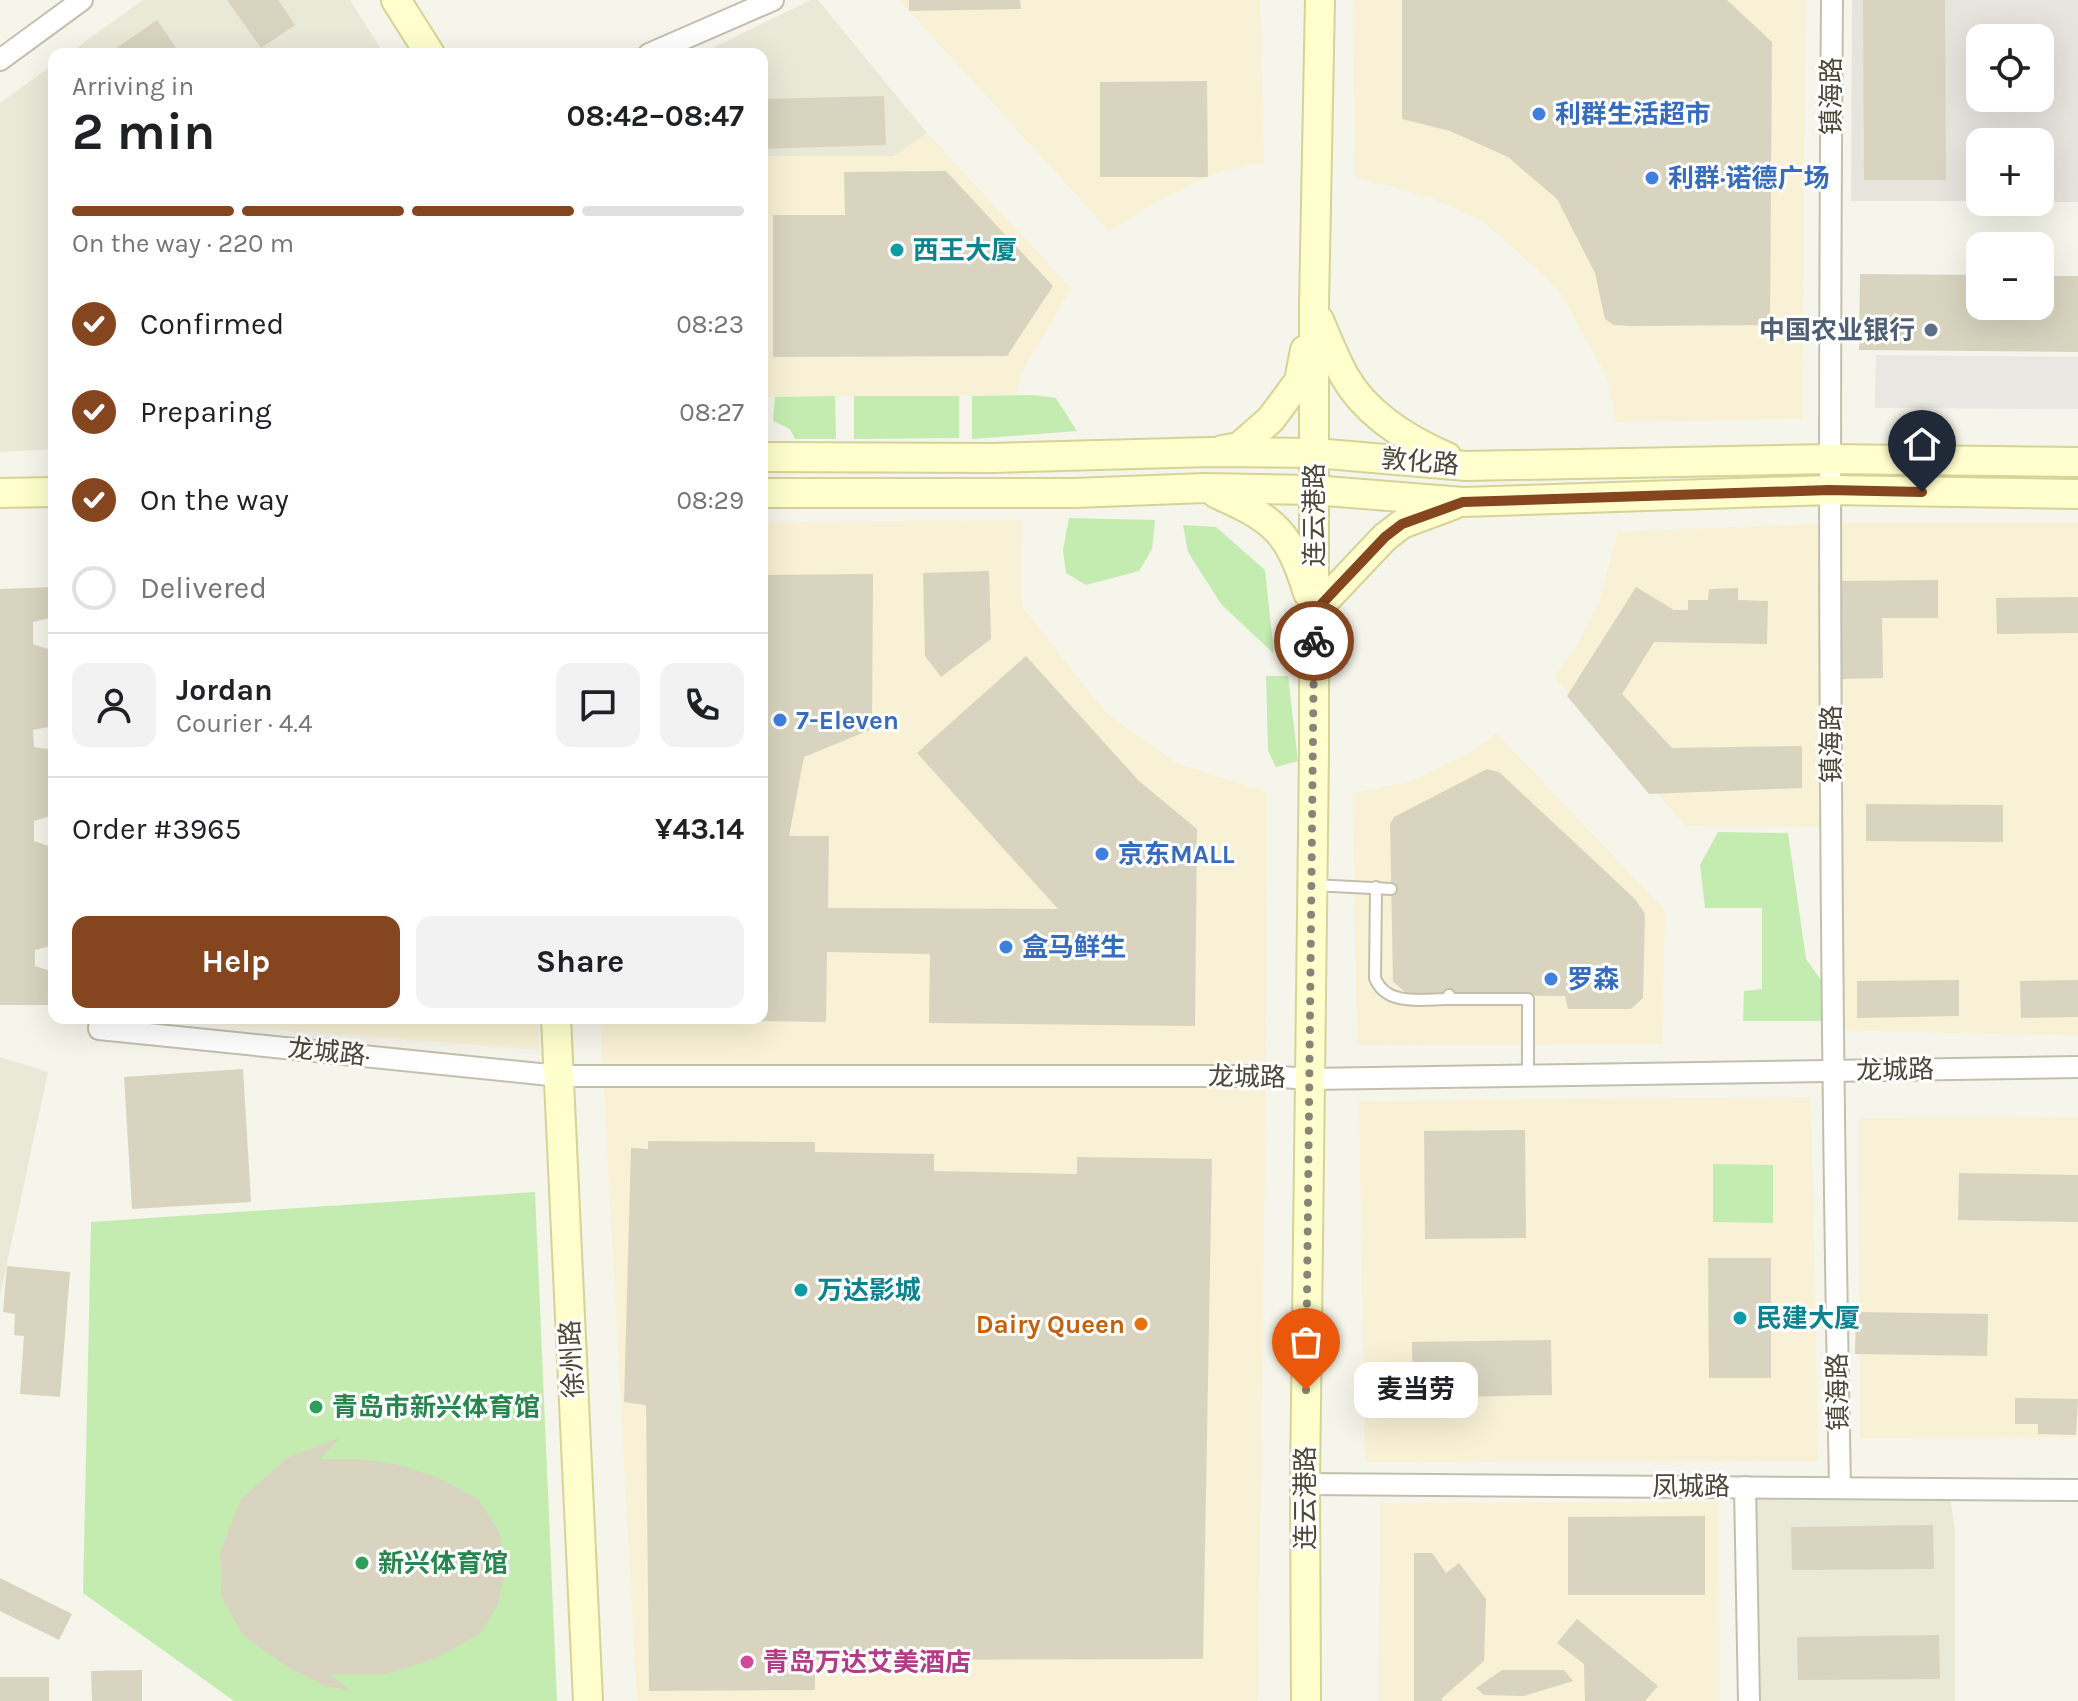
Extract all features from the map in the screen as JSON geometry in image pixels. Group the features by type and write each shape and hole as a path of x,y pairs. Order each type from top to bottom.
{"main road":[{"path":"396,0 426,48"},
{"name":"连云港路","path":"1306,1701 1314,306 1320,0"},
{"path":"1210,452 1239,447 1271,419 1299,381 1314,306"},
{"path":"1314,306 1346,380 1382,420 1417,444 1466,466"},
{"name":"敦化路","path":"768,457 993,458 1210,452 1315,453 1466,466 1829,459 2078,462"},
{"path":"1205,488 1252,509 1279,529 1300,567 1314,612 1385,537 1402,524 1463,502"},
{"name":"敦化路","path":"768,493 1074,493 1205,488 1313,490 1463,502 1829,490 2078,494"},
{"path":"0,493 48,492"},
{"name":"徐州路","path":"556,1024 588,1701"}],"street":[{"path":"0,60 82,0"},
{"path":"663,48 773,0"},
{"name":"镇海路","path":"1832,0 1829,459 1831,1071 1840,1488"},
{"name":"龙城路·","path":"100,1024 559,1076"},
{"name":"龙城路","path":"559,1076 1266,1076 1310,1079 1528,1073 2078,1067"},
{"name":"凤城路","path":"1305,1484 2078,1490"},
{"path":"1745,1487 1749,1701"}],"lane":[{"path":"1313,885 1391,889"},
{"path":"1376,887 1375,978 1378,987 1393,998 1528,999 1528,1073"}],"shaded area":[{"path":"143,0 350,0 380,48 76,48"},
{"path":"811,0 818,0 927,133 894,156 768,156 768,48 712,48"},
{"path":"899,0 1260,0 1264,162 1216,173 1159,200 1109,231"},
{"name":"利群·诺德广场","path":"1353,0 1805,0 1803,419 1616,422 1607,377 1558,289 1483,221 1429,197 1355,177"},
{"path":"1852,0 2078,0 2078,202 2054,202 2054,128 1966,128 1966,201 1851,201"},
{"path":"48,68 48,449 0,452 0,103"},
{"name":"西王大厦","path":"927,133 1071,288 1022,372 1016,395 768,397 768,156 894,156"},
{"path":"1876,355 2078,357 2078,409 1875,408"},
{"path":"1021,520 1022,606 1105,712 1176,763 1267,792 1258,1701 637,1701 600,1024 768,1024 768,522"},
{"path":"1829,523 2078,523 2078,1036 1833,1030 1831,827 1686,826 1554,677 1577,645 1599,602 1618,532"},
{"path":"1496,733 1665,910 1662,1044 1357,1045 1353,793 1412,781 1473,751"},
{"path":"216,1024 537,1024 539,1050"},
{"path":"0,1057 48,1072 0,1296"},
{"path":"1811,1097 1818,1461 1365,1462 1359,1101"},
{"path":"2078,1117 2078,1437 1860,1438 1859,1118"},
{"path":"1754,1487 1949,1489 1955,1531 1955,1701 1758,1701"},
{"path":"1719,1502 1720,1701 1379,1701 1380,1503"}],"green space":[{"path":"1033,395 1056,398 1077,431 972,439 972,396"},
{"path":"835,396 836,439 795,439 790,429 773,421 775,397"},
{"path":"854,396 959,396 959,438 854,439"},
{"path":"1069,518 1155,520 1152,549 1139,571 1086,585 1066,573 1063,550"},
{"path":"1183,525 1216,527 1265,570 1274,654 1221,604 1188,552"},
{"path":"1266,676 1288,676 1298,761 1276,767 1268,751"},
{"path":"1718,832 1788,833 1806,959 1821,980 1821,1021 1743,1021 1744,991 1762,989 1762,908 1705,908 1700,865"},
{"path":"1713,1164 1773,1165 1773,1223 1713,1222"},
{"name":"青岛市新兴体育馆","path":"535,1192 557,1701 234,1701 83,1593 91,1222"}],"building":[{"path":"227,0 278,0 295,25 261,48"},
{"path":"909,0 1020,0 1021,9 909,11"},
{"name":"利群·诺德广场","path":"1402,0 1727,0 1772,42 1770,325 1631,326 1614,325 1605,319 1595,273 1557,199 1508,157 1450,131 1402,119"},
{"path":"1863,0 1945,0 1946,180 1864,180"},
{"path":"157,20 176,48 117,48"},
{"path":"1207,81 1208,177 1100,177 1100,82"},
{"path":"884,96 886,145 768,149 768,99"},
{"name":"西王大厦","path":"946,171 1053,286 1007,356 773,357 773,215 845,215 844,172"},
{"path":"1860,274 1966,275 1966,320 2054,320 2054,276 2078,276 2078,352 1859,350"},
{"path":"989,571 991,639 941,677 925,656 923,573"},
{"name":"京东MALL","path":"873,574 872,729 804,757 789,836 829,836 828,908 1058,909 917,753 1026,656 1139,781 1197,829 1195,1026 929,1023 930,954 827,952 826,1022 768,1021 768,575"},
{"path":"1938,580 1938,618 1882,618 1883,678 1842,679 1841,581"},
{"path":"48,587 48,618 33,622 33,644 48,649 48,727 33,730 34,747 48,749 48,817 34,821 34,841 48,846 48,947 35,950 35,966 48,970 48,1005 0,1005 0,589"},
{"path":"1636,587 1674,610 1688,610 1688,600 1708,600 1709,589 1738,588 1738,600 1768,601 1767,644 1654,642 1622,694 1672,748 1802,746 1802,788 1649,794 1567,696"},
{"path":"2078,597 2078,633 1997,634 1996,598"},
{"path":"1487,769 1499,772 1635,899 1645,914 1643,998 1631,1009 1568,1009 1565,996 1409,995 1393,982 1390,824 1394,817"},
{"path":"1866,804 2003,805 2003,842 1866,841"},
{"path":"1959,980 1959,1016 1857,1018 1857,981"},
{"path":"2078,980 2078,1017 2021,1018 2020,981"},
{"path":"243,1069 251,1202 132,1209 124,1077"},
{"path":"1525,1130 1526,1238 1425,1239 1424,1131"},
{"path":"648,1141 815,1142 815,1152 934,1154 934,1171 1077,1174 1077,1157 1212,1159 1203,1659 815,1660 815,1690 649,1691 646,1405 624,1402 631,1148 648,1149"},
{"path":"1959,1173 2078,1175 2078,1222 1958,1220"},
{"name":"民建大厦","path":"1708,1258 1771,1258 1771,1378 1709,1378"},
{"path":"7,1266 70,1272 60,1397 20,1394 24,1336 14,1335 15,1314 3,1312"},
{"path":"1856,1312 1988,1314 1987,1356 1855,1354"},
{"path":"1551,1340 1552,1395 1413,1398 1412,1342"},
{"path":"2015,1398 2078,1399 2076,1435 2038,1434 2038,1424 2015,1424"},
{"name":"新兴体育馆","path":"341,1437 320,1459 360,1459 396,1464 439,1478 478,1499 500,1533 504,1575 498,1604 480,1634 434,1659 386,1674 329,1674 352,1691 325,1686 287,1667 243,1635 221,1596 220,1552 241,1499 287,1458"},
{"path":"1705,1516 1705,1595 1568,1595 1568,1517"},
{"path":"1933,1525 1934,1569 1792,1570 1791,1527"},
{"path":"1414,1553 1432,1553 1446,1573 1459,1563 1486,1599 1484,1661 1441,1699 1443,1701 1414,1701"},
{"path":"0,1578 72,1614 59,1640 0,1611"},
{"path":"1577,1619 1658,1686 1645,1701 1585,1701 1584,1664 1557,1643"},
{"path":"1939,1635 1940,1679 1798,1680 1797,1637"},
{"path":"142,1670 142,1701 92,1701 91,1671"},
{"path":"1502,1670 1564,1670 1573,1681 1524,1696 1484,1695 1476,1688"},
{"path":"0,1677 49,1677 49,1701 0,1701"}],"way so far":[{"path":"1306,1390 1314,641"}],"place":[{"name":"利群生活超市","path":"1539,114"},
{"name":"利群·诺德广场","path":"1652,178"},
{"name":"西王大厦","path":"897,250"},
{"name":"中国农业银行","path":"1931,330"},
{"name":"7-Eleven","path":"780,720"},
{"name":"京东MALL","path":"1102,854"},
{"name":"盒马鲜生","path":"1006,947"},
{"name":"罗森","path":"1551,979"},
{"name":"万达影城","path":"801,1290"},
{"name":"民建大厦","path":"1740,1318"},
{"name":"Dairy Queen","path":"1141,1324"},
{"name":"麦当劳","path":"1306,1390"},
{"name":"青岛市新兴体育馆","path":"316,1407"},
{"name":"新兴体育馆","path":"362,1563"},
{"name":"青岛万达艾美酒店","path":"747,1662"}],"route":[{"path":"1314,641 1314,612 1385,537 1402,524 1463,502 1829,490 1922,492"}]}
